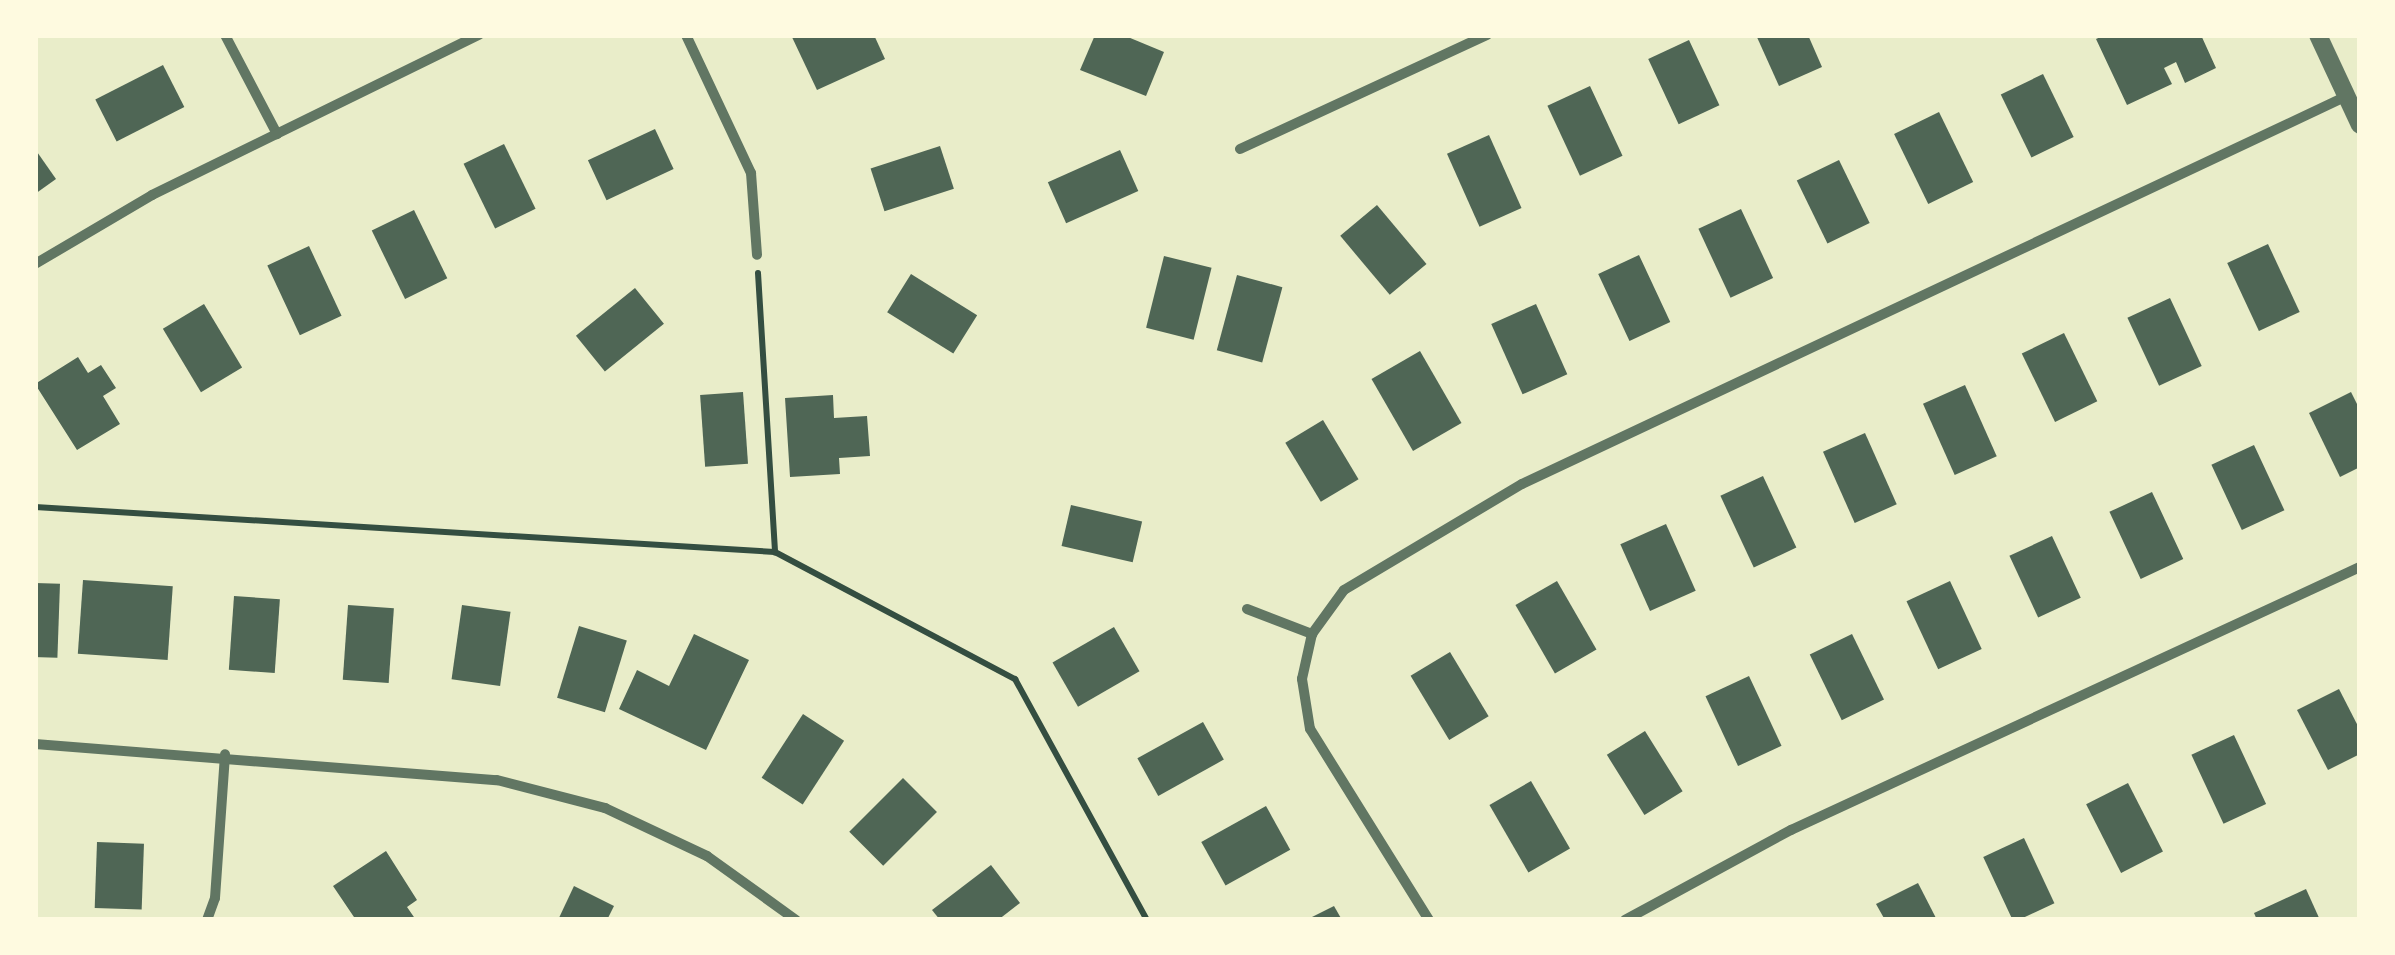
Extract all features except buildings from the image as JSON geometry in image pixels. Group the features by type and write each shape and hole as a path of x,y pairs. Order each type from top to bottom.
{"street":[{"path":"225,35 278,134"},
{"path":"35,264 152,195 479,35"},
{"path":"686,35 752,173 757,255"},
{"path":"1240,149 1488,35"},
{"path":"2318,35 2360,125"},
{"path":"1429,920 1310,729 1302,679 1312,634 1344,590 1522,484 2346,96"},
{"path":"1624,920 1790,830 2360,567"},
{"path":"1247,609 1312,634"},
{"path":"35,744 225,754 497,780 605,808 707,856 796,920"},
{"path":"207,920 215,898 225,754"}],"path":[{"path":"757,255 774,552"},
{"path":"35,507 774,552 1015,680 1147,920"}]}
